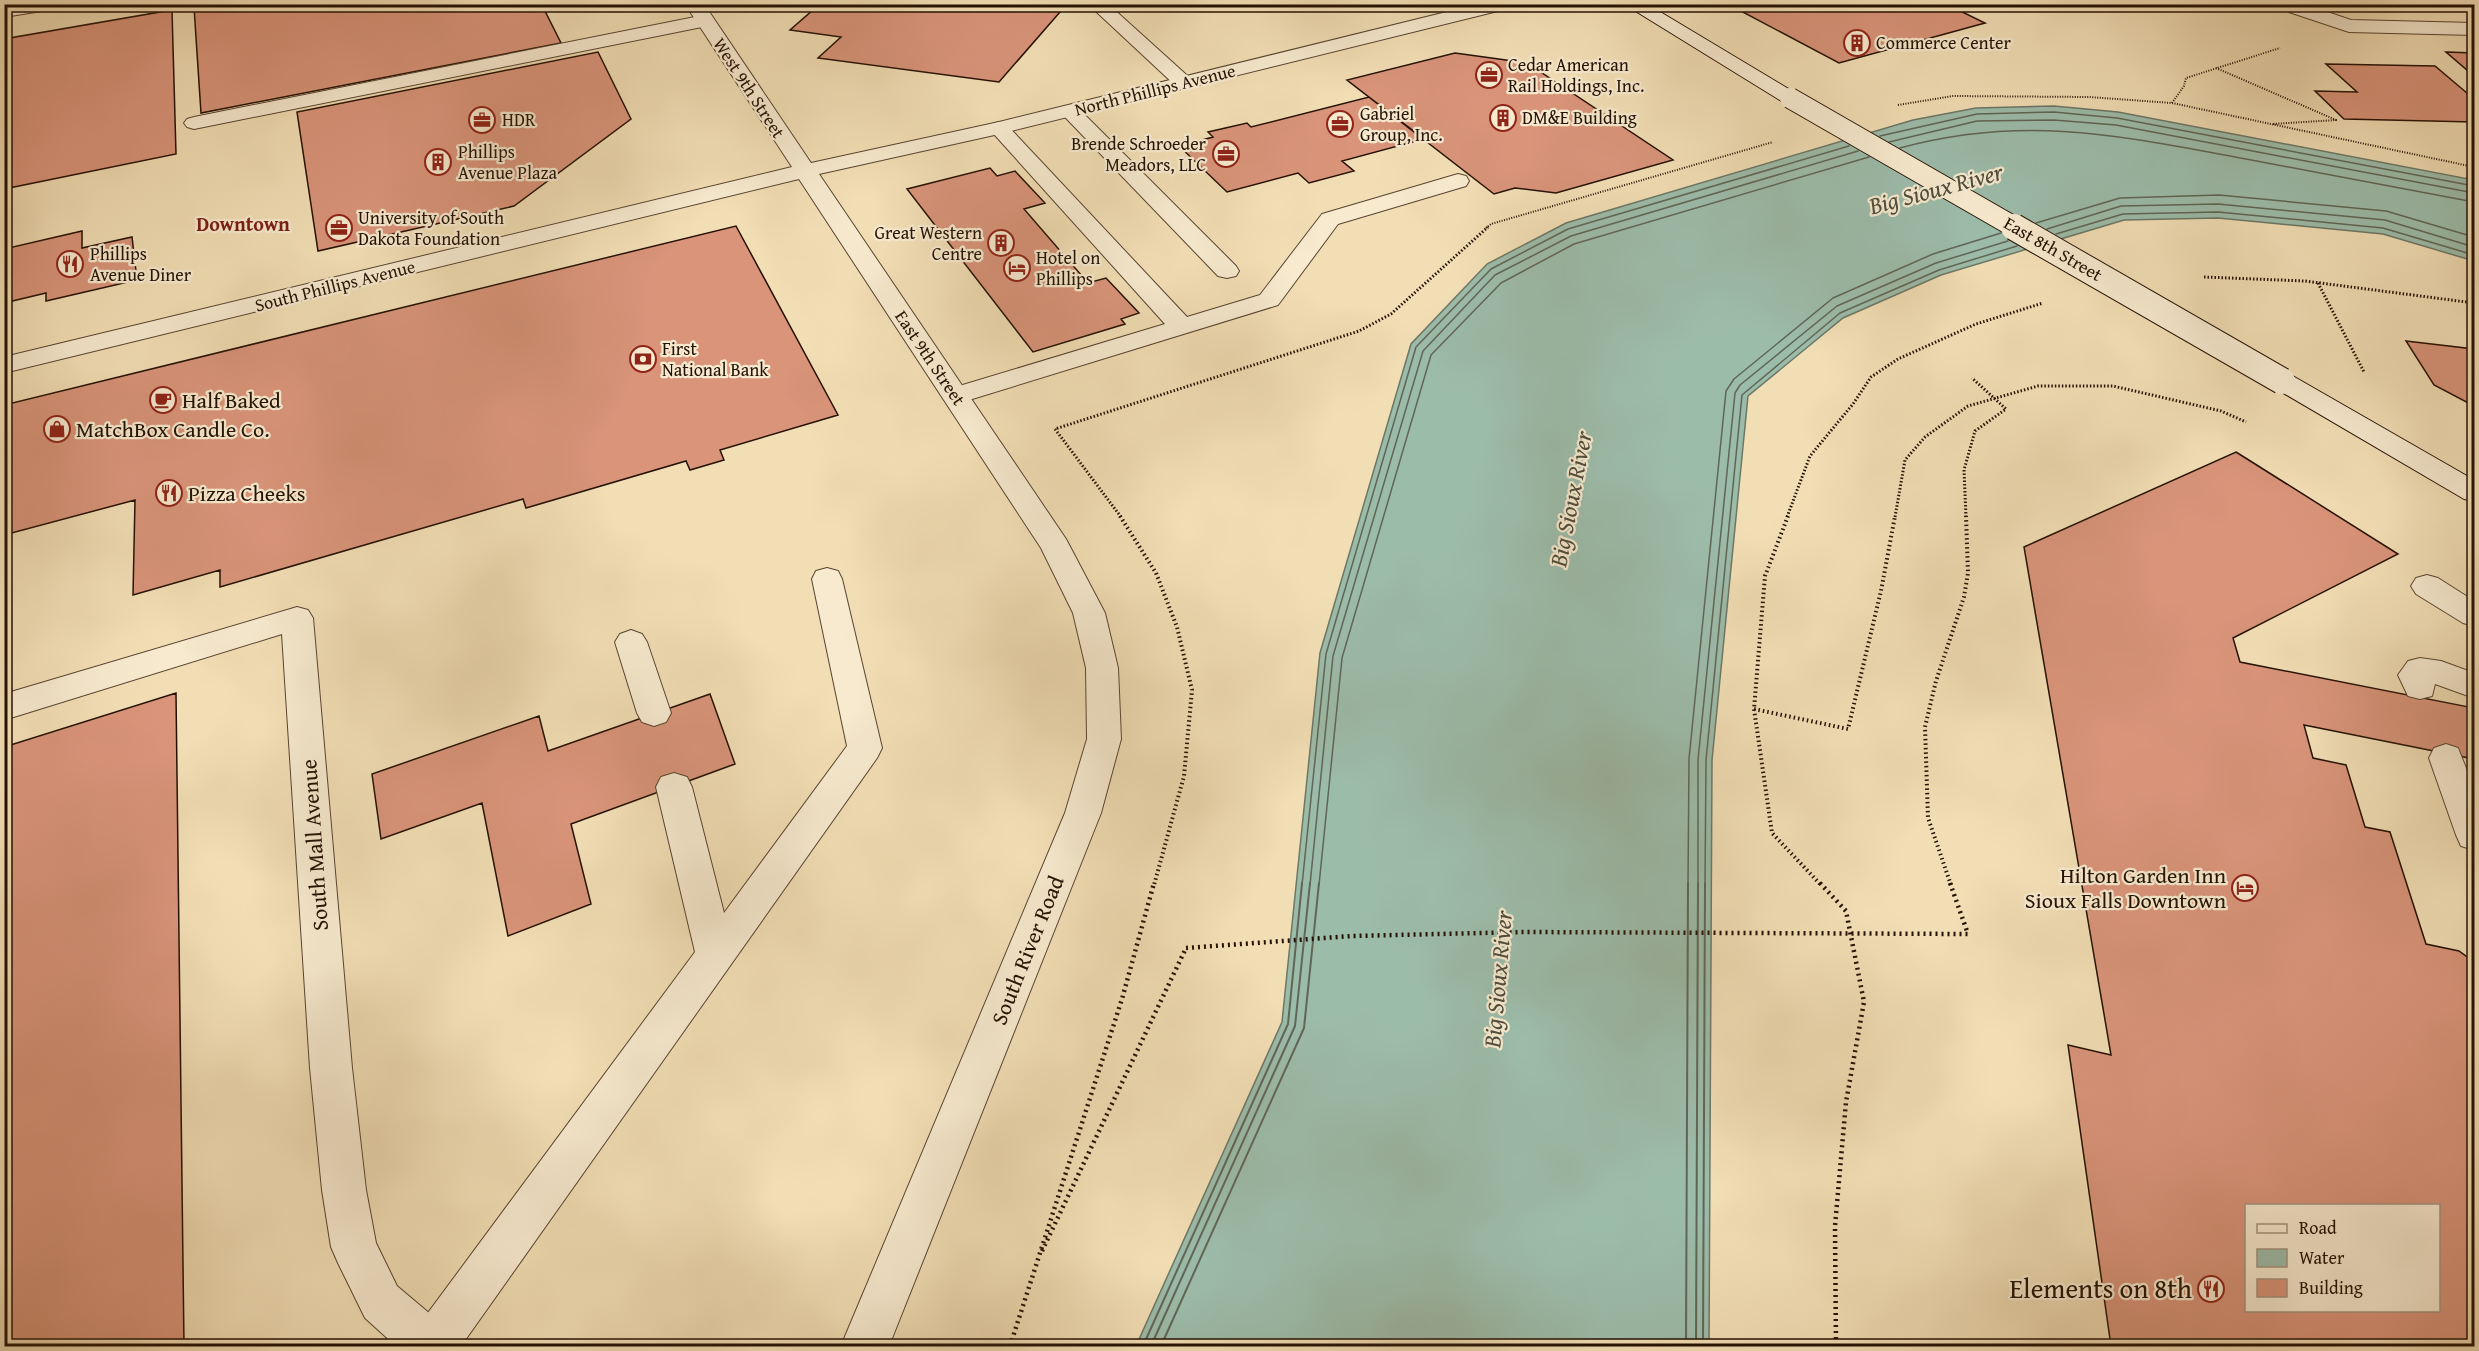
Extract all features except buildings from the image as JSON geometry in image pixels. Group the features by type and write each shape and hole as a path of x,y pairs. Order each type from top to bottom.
{"street":[{"path":"4,12 48,4"},
{"path":"1097,4 1184,83"},
{"name":"North Phillips Avenue","path":"805,171 999,128 1504,4"},
{"name":"East 8th Street","path":"1633,4 1790,98 2475,492"},
{"path":"2296,8 2349,27 2475,29"},
{"path":"195,123 700,13"},
{"name":"West 9th Street","path":"700,13 805,171"},
{"path":"1070,111 1227,271"},
{"path":"999,128 1182,327"},
{"name":"South Phillips Avenue","path":"4,365 805,171"},
{"name":"East 9th Street","path":"805,171 1055,546"},
{"path":"956,396 1269,300 1330,219 1458,181"},
{"name":"South River Road","path":"865,1347 1083,813 1104,739 1102,668 1089,613 1055,546"},
{"path":"432,1347 865,748 827,579"},
{"path":"2427,586 2475,615"},
{"name":"South Mall Avenue","path":"4,707 297,618 331,1068 344,1190 354,1247 381,1302 432,1347"},
{"path":"631,642 654,713"},
{"path":"2420,687 2414,675 2420,670 2441,673 2475,686"},
{"path":"2446,758 2475,835"},
{"path":"674,787 715,956"}],"path":[{"path":"2172,103 2184,86 2186,78 2349,27"},
{"path":"2216,68 2336,120 2265,124"},
{"path":"1892,106 1953,96 2089,97 2172,103 2475,167"},
{"path":"1010,1347 1122,999 1184,776 1192,690 1177,627 1156,573 1123,520 1055,429 1359,331 1391,314 1491,224 1781,140"},
{"path":"2202,277 2234,276 2317,282 2400,291 2475,303"},
{"path":"1754,709 1848,729 1881,591 1905,460 1926,437 1968,406 1992,397 2038,386 2113,386 2221,411 2255,426 2322,404 2368,382 2317,282"},
{"path":"1836,1347 1835,1226 1846,1102 1864,1002 1846,911 1773,833 1754,709 1765,576 1809,456 1853,404 1871,377 1898,359 1977,324 2051,302"},
{"path":"1035,1267 1186,948 1352,936 1526,932 1968,934 1928,818 1925,727 1936,681 1964,597 1968,573 1964,470 1976,431 2006,409 1972,378"}],"water":[{"name":"Big Sioux River","path":"2054,106 2118,112 2474,180 2474,261 2383,234 2218,218 2124,220 1941,275 1843,318 1748,396 1712,760 1709,1346 1136,1346 1282,1022 1320,653 1411,344 1487,264 1566,223 1913,120 1976,108"}],"place":[{"name":"Commerce Center","path":"1857,43"},
{"name":"Cedar American Rail Holdings, Inc.","path":"1489,75"},
{"name":"DM&E Building","path":"1503,118"},
{"name":"HDR","path":"482,120"},
{"name":"Gabriel Group, Inc.","path":"1340,124"},
{"name":"Brende Schroeder Meadors, LLC","path":"1226,154"},
{"name":"Phillips Avenue Plaza","path":"438,162"},
{"name":"University of South Dakota Foundation","path":"339,228"},
{"name":"Great Western Centre","path":"1001,243"},
{"name":"Phillips Avenue Diner","path":"70,264"},
{"name":"Hotel on Phillips","path":"1017,268"},
{"name":"First National Bank","path":"643,359"},
{"name":"Half Baked","path":"163,400"},
{"name":"MatchBox Candle Co.","path":"57,429"},
{"name":"Pizza Cheeks","path":"169,493"},
{"name":"Hilton Garden Inn Sioux Falls Downtown","path":"2245,888"},
{"name":"Elements on 8th","path":"2211,1289"}],"district":[{"name":"Downtown","path":"243,224"}]}
